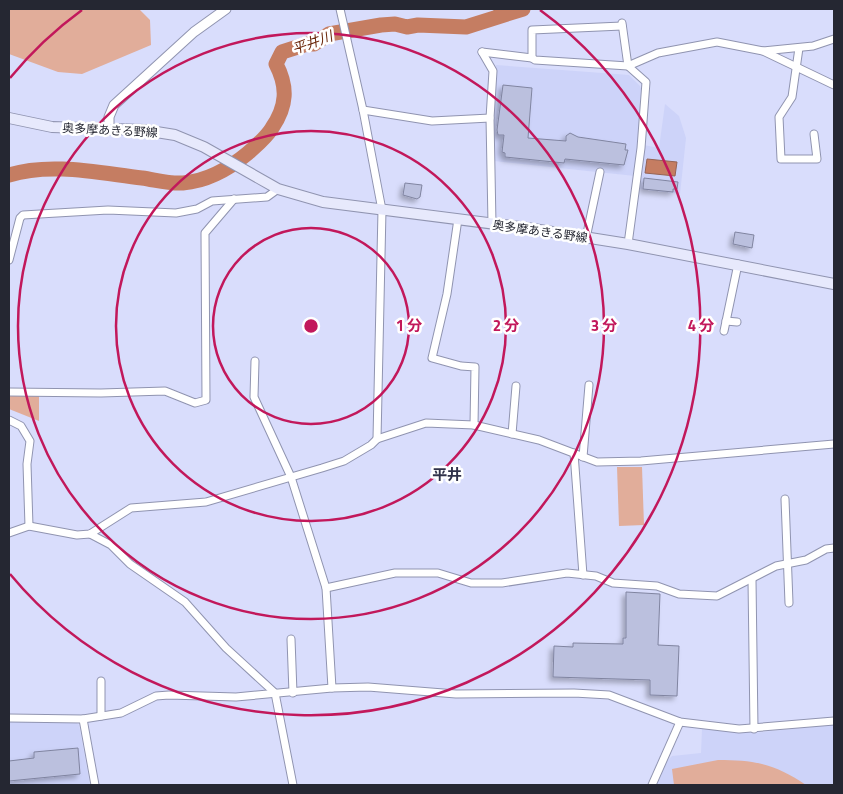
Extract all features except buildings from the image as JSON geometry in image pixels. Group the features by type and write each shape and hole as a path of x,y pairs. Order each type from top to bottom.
{"main road":[{"name":"奥多摩あきる野線","path":"10,120 52,127 144,130 175,135 210,151 278,189 314,200 628,244 834,284"}],"street":[{"path":"109,130 109,116 114,105 166,56 226,9"},
{"path":"341,12 363,110 382,210 377,439"},
{"path":"532,58 532,30 622,24 628,66 646,82 641,148 628,244"},
{"path":"762,51 799,48 834,39"},
{"path":"492,224 490,118 493,70 482,52 563,63 628,66 658,53 716,42 762,51 834,85"},
{"path":"799,48 792,97 779,117 781,159 817,159 814,134"},
{"path":"363,110 432,121 490,118"},
{"path":"586,238 600,172"},
{"path":"9,260 20,218 23,215 108,210 176,213 196,209 212,201 267,197 278,189"},
{"path":"9,392 165,391 195,403 206,400 205,233 234,199"},
{"path":"458,219 447,294 432,358 461,366 475,367 474,425"},
{"path":"724,331 738,264"},
{"path":"726,321 737,322"},
{"path":"255,361 254,397 291,477 326,588 332,688"},
{"path":"583,457 589,385"},
{"path":"512,434 516,386"},
{"path":"9,420 21,426 30,441 27,464 29,526"},
{"path":"9,533 29,526 76,535 90,534 131,508 206,502 344,461 371,445 377,439 426,423 474,425 512,434 597,462 641,461 834,444"},
{"path":"574,453 583,575"},
{"path":"786,499 789,603"},
{"path":"90,534 111,545 130,564 185,602 226,648 275,694 293,785"},
{"path":"326,588 395,573 438,573 471,583 502,583 567,573 596,576 613,583 657,586 679,594 721,596 776,566 806,560 826,549 834,548"},
{"path":"752,580 754,729"},
{"path":"291,639 293,693"},
{"path":"101,681 102,716"},
{"path":"9,718 83,719 121,713 156,696 236,697 332,688 368,687 456,694 564,693 609,696 680,722 754,729 834,721"},
{"path":"83,719 95,785"},
{"path":"652,785 680,722"}],"shaded area":[{"path":"9,9 139,9 150,20 151,45 82,74 58,72 9,54"},
{"path":"496,65 629,75 640,86 642,92 635,176 494,161 492,127"},
{"path":"665,104 679,116 686,138 680,194 639,189 644,145 659,148"},
{"path":"647,159 677,162 675,176 645,173"},
{"path":"9,396 39,396 39,421 9,409"},
{"path":"617,467 642,467 644,525 619,526"},
{"path":"9,722 75,722 79,725 90,785 9,785"},
{"path":"833,725 834,785 655,785 665,763 672,756 701,753 702,729 753,733"},
{"path":"718,760 754,762 784,772 806,785 674,785 672,769"}],"waterway":[{"path":"494,9 500,17"},
{"name":"平井川","path":"9,175 41,169 58,169 92,171 173,183 201,180 226,169 241,159 272,128 281,112 283,104 283,81 276,64 282,52 307,44 314,44 329,34 395,24 407,27 418,25 466,27 523,9"}],"district":[{"name":"平井","path":"447,474"}]}
